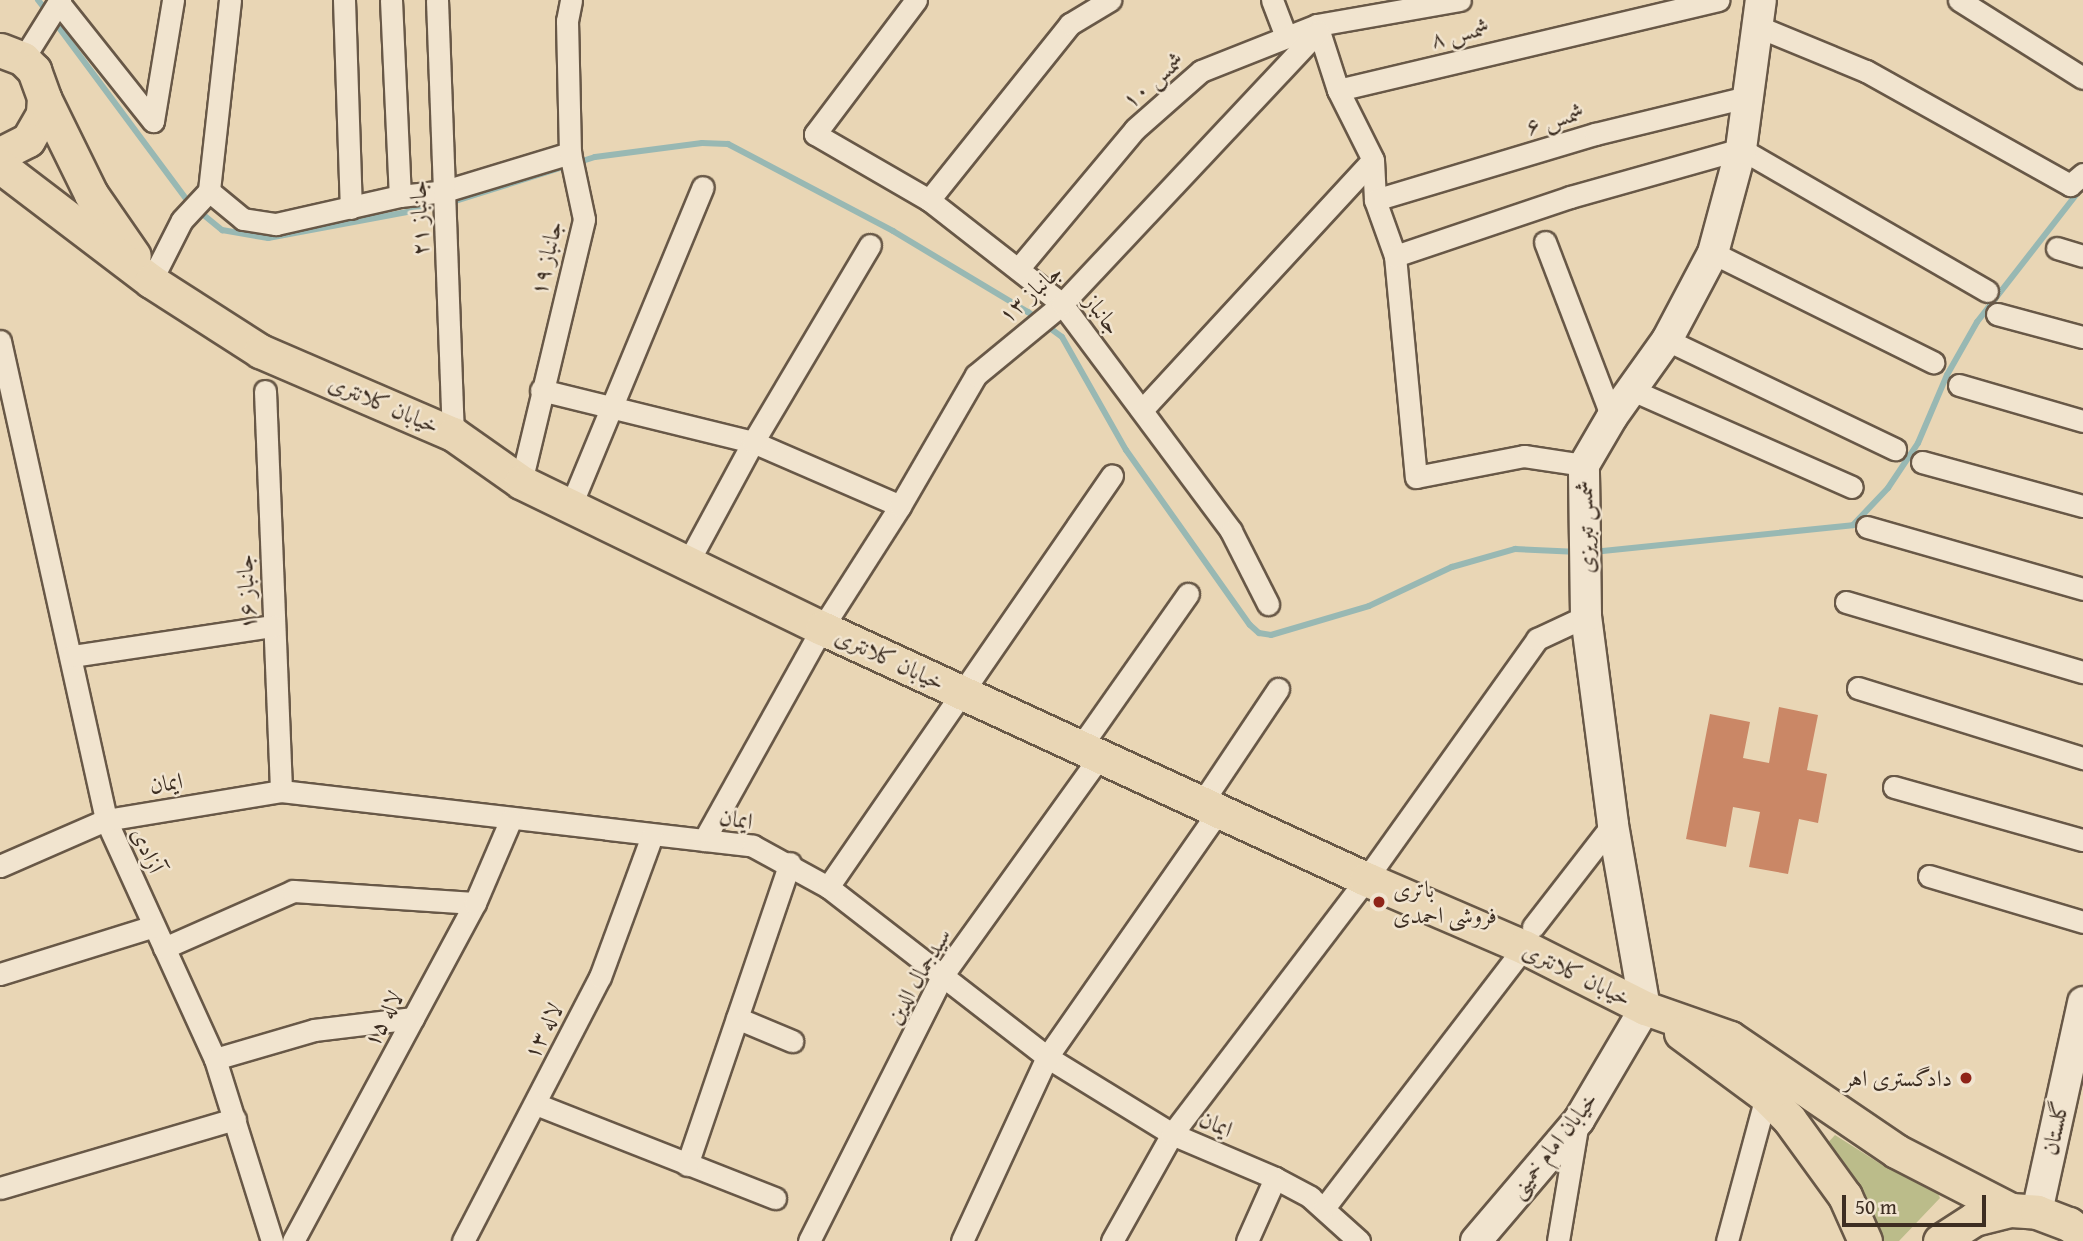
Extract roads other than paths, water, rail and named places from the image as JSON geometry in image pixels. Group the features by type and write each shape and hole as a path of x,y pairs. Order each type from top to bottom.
{"main road":[{"name":"خیابان کلانتری","path":"11,54 34,70 44,99 91,194 151,281"},
{"path":"0,154 28,140 43,114 44,99"},
{"name":"خیابان کلانتری","path":"0,166 151,281 260,351 453,434 520,482 822,628 1211,805 1366,879 1528,937 1644,1008 1717,1057 1766,1096 1789,1119 1845,1196 1864,1241"},
{"name":"خیابان کلانتری","path":"1644,1008 1730,1038 1896,1150 2024,1211 2078,1228"},
{"path":"1940,1241 1974,1219 2024,1211"}],"street":[{"path":"11,54 60,2 153,121 173,0"},
{"path":"151,281 182,220 209,191 230,0"},
{"path":"344,0 351,208"},
{"path":"391,0 400,196"},
{"name":"جانباز ۲۱","path":"437,0 453,434"},
{"name":"جانباز ۱۹","path":"520,482 584,219 570,153 567,21 571,0"},
{"name":"جانباز","path":"916,0 815,134 929,200 1062,304 1231,531 1268,604"},
{"path":"929,200 1070,24 1110,0"},
{"path":"1272,0 1286,36"},
{"name":"شمس ۱۰","path":"1018,269 1135,129 1201,71 1286,36 1460,0"},
{"name":"شمس ۸","path":"1338,90 1718,0"},
{"path":"1959,0 2083,78"},
{"path":"1760,13 2076,179"},
{"name":"شمس تبریزی","path":"1644,1008 1613,824 1586,616 1584,465 1612,417 1667,340 1713,253 1741,149 1751,96 1760,13"},
{"path":"1318,28 1338,90 1373,160 1375,200 1395,256 1416,477 1524,456 1584,465"},
{"name":"جانباز ۱۳","path":"704,840 822,628 900,506 976,375 1062,304 1318,28"},
{"name":"شمس ۶","path":"1375,200 1595,134 1751,96"},
{"path":"1395,256 1570,197 1741,149 1987,291"},
{"path":"209,191 243,219 276,224 400,196 444,191 570,153"},
{"path":"1142,410 1373,160"},
{"path":"571,505 703,187"},
{"path":"1545,242 1612,417"},
{"path":"687,564 753,442 870,245"},
{"path":"2057,248 2083,256"},
{"path":"1713,253 1934,362"},
{"path":"1997,314 2083,337"},
{"path":"1667,340 1895,449"},
{"name":"آزادی","path":"0,341 72,656 106,820 215,1059 272,1241"},
{"path":"1959,385 2083,421"},
{"path":"541,390 612,410 753,442 900,506"},
{"path":"1632,390 1852,488"},
{"name":"جانباز ۱۶","path":"265,391 281,791"},
{"path":"1922,462 2083,506"},
{"path":"828,887 1112,476"},
{"path":"1867,527 2083,589"},
{"name":"سیدجمال الدین","path":"809,1241 942,976 1091,751 1188,594"},
{"path":"1846,602 2083,672"},
{"path":"1112,1241 1172,1134 1366,879 1537,639 1586,616"},
{"path":"72,656 273,626"},
{"path":"1858,688 2083,758"},
{"path":"962,1241 1047,1057 1211,805 1278,689"},
{"path":"1894,787 2083,840"},
{"name":"ایمان","path":"0,866 106,820 281,791 753,846 790,863 828,887 1047,1057 1172,1134 1275,1178 1324,1208 1359,1241"},
{"name":"لاله ۱۵","path":"293,1241 475,903 511,818"},
{"path":"1324,1208 1613,824"},
{"name":"لاله ۱۳","path":"463,1241 600,977 652,836"},
{"path":"687,1165 790,863"},
{"path":"1928,876 2083,922"},
{"path":"164,948 293,891 475,903"},
{"path":"0,974 154,926"},
{"name":"گلستان","path":"2024,1211 2083,1002"},
{"name":"خیابان امام خمینی","path":"1476,1241 1579,1120 1644,1008"},
{"path":"737,1017 792,1041"},
{"path":"215,1059 314,1030 413,1018"},
{"path":"1727,1241 1766,1096"},
{"path":"536,1104 775,1198"},
{"path":"0,1188 235,1119"},
{"path":"1558,1241 1579,1120"},
{"path":"1247,1241 1275,1178"}],"waterway":[{"path":"38,0 45,9"},
{"path":"57,25 189,203 222,230 268,238 439,206"},
{"path":"449,203 595,157 702,143 728,144 893,231 1028,312 1062,337 1126,450 1250,625 1259,633 1271,635 1369,606 1452,567 1515,549 1579,552"},
{"path":"1593,552 1853,525 1888,488 1918,443 1947,375 1977,322 2083,186"}],"place":[{"name":"باتری فروشی احمدی","path":"1379,902"},
{"name":"دادگستری اهر","path":"1966,1078"}]}
